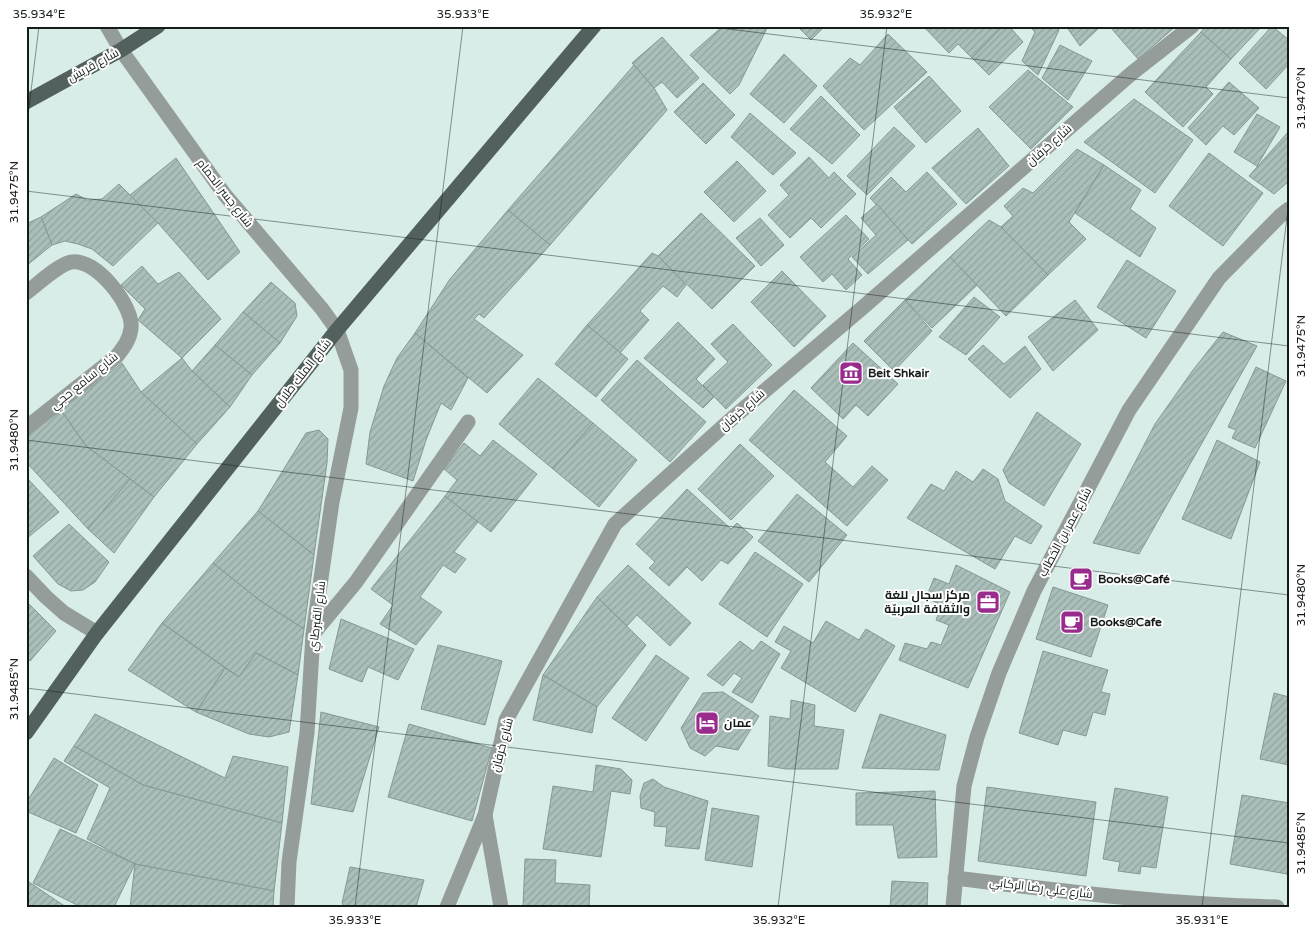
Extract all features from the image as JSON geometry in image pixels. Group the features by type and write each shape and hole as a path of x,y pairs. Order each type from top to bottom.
{"main road":[{"name":"شارع قريش","path":"26,102 121,50 158,26"},
{"name":"شارع الملك طلال","path":"26,733 97,633 337,330 594,26"}],"street":[{"name":"شارع جسر الحمام","path":"107,26 121,50 225,196 322,309 337,330"},
{"name":"شارع خرفان","path":"447,907 485,815 506,720 615,524 728,422 861,309 1124,79 1192,26"},
{"name":"شارع عمر بن الخطاب","path":"953,907 964,786 977,736 999,673 1034,591 1129,410 1219,278 1289,209"},
{"name":"شارع سامع حجي","path":"26,293 59,268 72,262 86,264 102,274 128,309 132,327 127,343 117,356 26,428"},
{"name":"شارع القبرطاي","path":"286,907 289,862 307,733 313,634 332,502 351,408 351,370 337,330"},
{"path":"313,634 356,582 468,422"},
{"path":"26,576 64,613 97,633"},
{"path":"485,815 502,907"},
{"name":"شارع علي رضا الركابي","path":"955,878 1112,897 1226,906 1277,907"}],"building":[{"path":"723,26 768,26 739,85 730,94 690,55"},
{"path":"797,26 825,26 811,40"},
{"path":"923,26 998,26 1000,29 972,58 958,44 949,53"},
{"path":"1003,26 1009,26 1023,42 989,75 972,58"},
{"path":"1029,26 1055,26 1059,30 1038,75 1022,61 1035,32"},
{"path":"1066,26 1101,26 1080,46"},
{"path":"1113,26 1176,26 1138,59 1111,28"},
{"path":"1206,26 1262,26 1231,59 1201,32"},
{"path":"1272,26 1289,40 1289,64 1266,89 1239,63"},
{"path":"1201,32 1231,59 1206,87 1213,94 1183,127 1145,92"},
{"path":"888,34 927,72 864,130 823,86 850,58 860,65"},
{"path":"662,37 699,78 677,98 662,82 654,88 632,63"},
{"path":"1060,45 1092,61 1068,100 1042,78"},
{"path":"784,54 817,86 784,123 750,94"},
{"path":"634,65 654,88 667,110 550,245 508,210"},
{"path":"1028,70 1073,107 1031,149 989,107"},
{"path":"929,76 961,111 926,143 894,107"},
{"path":"1229,82 1259,108 1234,135 1223,126 1206,145 1188,128"},
{"path":"703,83 735,115 706,144 674,112"},
{"path":"821,96 860,135 832,164 790,129"},
{"path":"1134,99 1193,140 1155,193 1084,142"},
{"path":"750,113 796,153 773,175 731,137"},
{"path":"1257,114 1280,127 1257,166 1234,152"},
{"path":"894,127 915,146 867,195 847,176"},
{"path":"978,128 1009,166 966,204 932,168"},
{"path":"1289,131 1289,181 1274,194 1249,176"},
{"path":"1077,149 1104,165 1069,222 1086,239 1048,275 1001,227 1013,216 1004,206 1023,188 1033,193"},
{"path":"1209,153 1263,193 1223,246 1169,206"},
{"path":"809,157 829,178 834,172 856,194 821,228 811,218 790,238 768,215 789,195 780,185"},
{"path":"176,158 240,252 208,280 158,223 130,195"},
{"path":"737,161 766,191 734,222 704,192"},
{"path":"1104,165 1141,190 1130,209 1156,228 1140,257 1075,213"},
{"path":"927,172 957,204 912,244 870,198 891,177 906,192"},
{"path":"119,184 158,223 113,266 92,249 78,244 65,241 52,245 41,217 76,194 87,200 102,199"},
{"path":"877,204 908,240 868,274 852,257 876,235 861,218"},
{"path":"508,210 550,245 484,318 479,314 474,319 523,355 487,393 415,333 450,279"},
{"path":"701,213 755,266 712,309 658,256"},
{"path":"846,215 869,239 848,259 862,275 846,290 832,274 823,282 800,257"},
{"path":"41,217 52,245 26,266 26,224"},
{"path":"760,218 784,245 761,266 736,238"},
{"path":"989,220 1001,227 1048,275 1006,316 950,257"},
{"path":"652,253 658,256 686,285 677,297 663,286 640,311 649,320 620,353 587,325"},
{"path":"950,257 977,285 932,328 905,300"},
{"path":"1127,260 1176,291 1146,338 1097,307"},
{"path":"142,266 158,284 179,272 221,319 182,358 138,320 145,309 121,285"},
{"path":"782,271 826,316 794,347 751,302"},
{"path":"271,282 295,303 297,316 280,343 243,312"},
{"path":"974,297 1000,317 966,355 939,337"},
{"path":"905,300 932,331 894,371 864,341"},
{"path":"1075,300 1098,330 1053,371 1028,337"},
{"path":"243,312 280,343 252,375 215,345"},
{"path":"678,322 715,359 696,379 714,397 703,408 644,358"},
{"path":"733,324 772,365 726,409 703,385 728,362 711,344"},
{"path":"587,325 628,359 596,397 555,364"},
{"path":"1223,332 1257,346 1139,554 1093,543 1155,424 1193,370"},
{"path":"415,333 468,378 451,410 441,403 426,440 413,481 366,464 370,432 384,386 397,358"},
{"path":"853,343 898,384 868,416 856,405 843,419 811,388"},
{"path":"215,345 252,375 230,407 192,371"},
{"path":"983,345 1004,364 1025,346 1041,369 1010,398 968,359"},
{"path":"182,358 192,371 230,407 197,444 141,392"},
{"path":"637,360 706,422 670,462 601,400"},
{"path":"122,363 141,392 197,444 154,497 86,446 61,410"},
{"path":"1256,367 1286,381 1255,448 1232,438 1236,430 1228,427"},
{"path":"538,378 593,423 553,469 499,424"},
{"path":"794,390 847,436 825,462 853,487 872,466 888,480 847,526 749,440"},
{"path":"61,410 86,446 130,479 88,529 26,462 26,437"},
{"path":"1037,412 1081,444 1044,506 1009,483 1003,470"},
{"path":"593,423 637,460 599,507 553,469"},
{"path":"319,430 328,439 327,463 314,555 258,511 306,433"},
{"path":"493,440 537,474 491,532 445,496 457,480 444,469 464,443 480,456"},
{"path":"1217,440 1260,462 1231,539 1182,519"},
{"path":"740,444 774,476 731,520 698,489"},
{"path":"983,469 998,479 1005,501 1042,526 1031,544 1015,536 995,569 907,518 931,484 944,491 956,471 973,482"},
{"path":"26,477 59,512 26,539"},
{"path":"130,479 154,497 114,553 88,529"},
{"path":"687,489 731,529 737,523 753,537 728,564 721,560 702,581 687,567 669,586 649,568 655,562 636,544"},
{"path":"797,494 847,535 809,582 758,541"},
{"path":"445,496 478,522 454,552 466,559 455,573 443,565 420,597 442,612 416,645 380,624 393,605 371,589"},
{"path":"258,511 314,555 304,629 259,600 213,563"},
{"path":"69,524 109,562 95,582 83,590 71,591 58,584 33,556"},
{"path":"755,552 803,584 767,637 719,604"},
{"path":"213,563 259,600 304,629 298,675 256,653 239,677 162,623"},
{"path":"628,565 691,623 670,646 637,615 627,626 597,597"},
{"path":"956,565 1010,592 968,688 899,660 905,643 927,649 931,642 941,645 949,625 936,620 942,605 926,598 934,578 949,584"},
{"name":"Books@Cafe","path":"1053,587 1108,605 1091,657 1036,639"},
{"path":"597,597 646,645 597,707 543,675"},
{"path":"26,601 56,631 30,661 26,657"},
{"path":"341,619 414,649 398,680 368,667 362,682 329,669"},
{"path":"826,621 859,640 866,629 895,646 855,712 781,668 791,651 775,642 784,626 813,643"},
{"path":"162,623 225,668 196,712 128,670"},
{"path":"740,641 753,651 761,641 780,654 752,703 732,692 742,678 734,673 723,686 707,675"},
{"path":"438,645 502,661 485,725 421,709"},
{"path":"1043,651 1108,670 1101,692 1110,694 1105,715 1093,712 1086,736 1063,730 1058,745 1019,733"},
{"path":"256,653 298,675 289,732 269,737 249,734 196,712 225,668 239,677"},
{"path":"656,655 689,678 646,741 612,718"},
{"path":"543,675 597,707 592,733 533,720"},
{"path":"723,692 759,716 738,750 716,746 705,756 690,748 681,728 703,693"},
{"path":"1274,693 1289,697 1289,765 1260,759"},
{"path":"791,700 815,705 814,726 844,730 838,769 786,769 768,766 770,716 790,719"},
{"path":"321,712 379,727 353,812 311,804"},
{"path":"95,714 225,778 233,756 288,767 282,823 143,785 74,746"},
{"path":"880,714 946,735 939,770 862,768"},
{"path":"409,724 492,748 472,821 388,797"},
{"path":"74,746 143,785 282,823 274,891 135,864 87,839 110,788 64,761"},
{"path":"54,758 98,785 76,833 26,811 26,803"},
{"path":"596,765 621,769 632,780 630,794 611,791 601,857 543,849 553,786 593,792"},
{"path":"653,779 664,787 708,801 699,849 665,846 667,827 654,826 655,812 641,808 640,796 644,783"},
{"path":"987,787 1096,802 1086,876 978,861"},
{"path":"1115,788 1168,797 1156,868 1141,866 1140,874 1118,871 1120,862 1103,859"},
{"path":"935,791 937,857 898,858 893,825 856,825 856,793"},
{"path":"1242,795 1289,803 1289,862 1287,874 1230,864"},
{"path":"712,808 759,816 752,867 705,860"},
{"path":"60,829 135,864 114,907 81,907 33,883"},
{"path":"525,859 556,860 555,883 590,885 589,907 523,907"},
{"path":"135,864 274,891 273,907 130,907"},
{"path":"350,867 424,880 416,907 344,907 342,903"},
{"path":"26,880 66,907 26,907"},
{"path":"892,881 928,883 927,907 890,907"}],"place":[{"name":"Beit Shkair","path":"851,373"},
{"name":"Books@Café","path":"1081,579"},
{"name":"مركز سجال للغة والثقافة العربيّة","path":"988,602"},
{"name":"Books@Cafe","path":"1072,622"},
{"name":"عمان","path":"707,723"}]}
